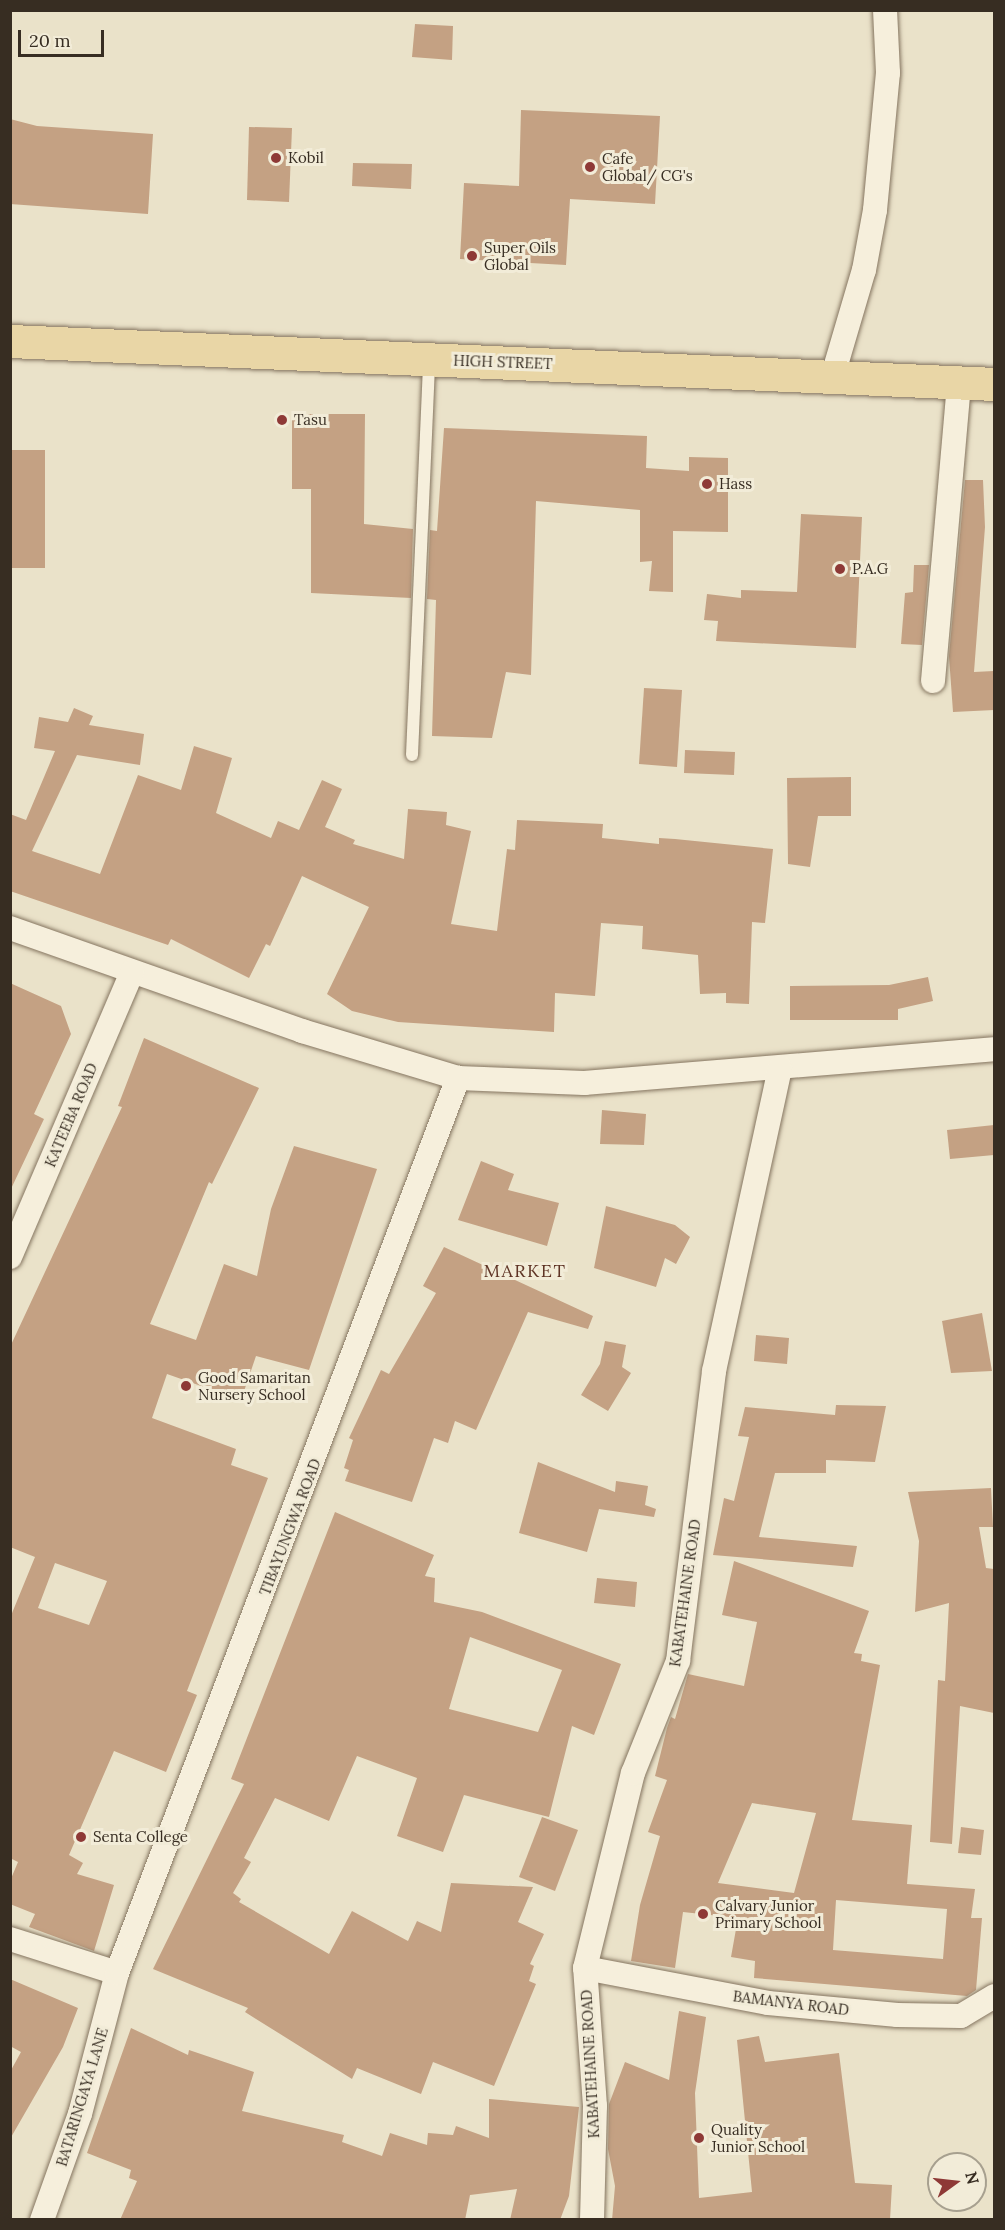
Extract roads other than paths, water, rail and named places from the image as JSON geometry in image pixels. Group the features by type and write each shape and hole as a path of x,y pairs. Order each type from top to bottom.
{"main road":[{"name":"HIGH STREET","path":"10,341 833,375 994,384"}],"street":[{"path":"833,375 864,270 874,210 888,73 885,10"},
{"path":"933,681 959,382"},
{"path":"10,928 132,972 458,1078 584,1083 994,1049"},
{"name":"KATEEBA ROAD","path":"10,1257 132,972"},
{"name":"KABATEHAINE ROAD","path":"592,2220 595,2106 585,1968 633,1773 678,1661 714,1371 780,1068"},
{"name":"TIBAYUNGWA ROAD","path":"117,1973 458,1078"},
{"path":"10,1939 117,1973"},
{"name":"BAMANYA ROAD","path":"585,1968 768,2003 897,2015 961,2016 994,1996"},
{"name":"BATARINGAYA LANE","path":"42,2220 80,2114 117,1973"}],"lane":[{"path":"412,755 429,359"}],"place":[{"name":"Kobil","path":"276,158"},
{"name":"Cafe Global/ CG's","path":"590,167"},
{"name":"Super Oils Global","path":"472,256"},
{"name":"Tasu","path":"282,420"},
{"name":"Hass","path":"707,484"},
{"name":"P.A.G","path":"840,569"},
{"name":"Good Samaritan Nursery School","path":"186,1386"},
{"name":"Senta College","path":"81,1837"},
{"name":"Calvary Junior Primary School","path":"703,1914"},
{"name":"Quality Junior School","path":"699,2138"}],"district":[{"name":"MARKET","path":"525,1271"}]}
